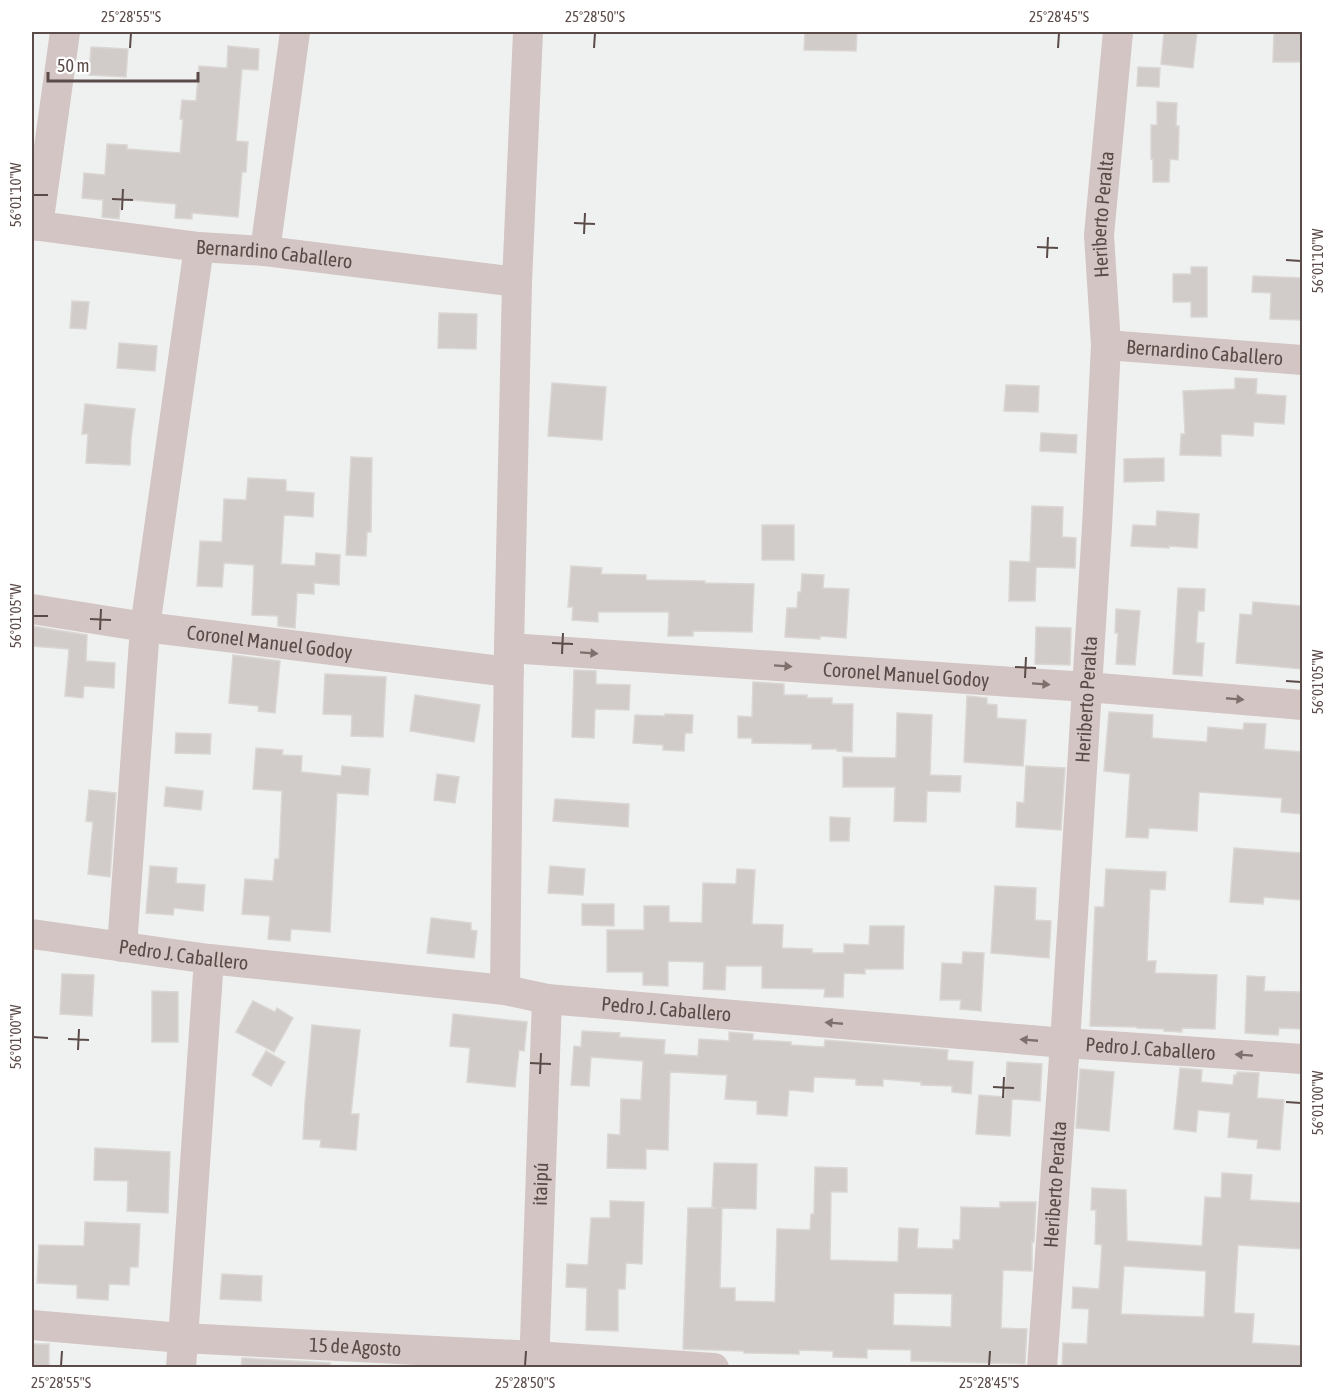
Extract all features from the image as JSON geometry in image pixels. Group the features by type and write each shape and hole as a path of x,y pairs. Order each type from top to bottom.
{"street":[{"path":"35,225 65,32"},
{"path":"265,251 295,32"},
{"path":"505,990 517,282 528,32"},
{"name":"Heriberto Peralta","path":"1042,1368 1065,1043 1106,345 1099,235 1118,32"},
{"name":"Bernardino Caballero","path":"35,225 199,248 265,251 517,282"},
{"path":"122,947 145,627 199,248"},
{"name":"Bernardino Caballero","path":"1106,345 1302,360"},
{"name":"Coronel Manuel Godoy","path":"32,609 145,627 509,660 1086,687 1302,705"},
{"name":"Pedro J. Caballero","path":"32,934 209,958 505,990 548,999 1065,1043 1302,1059"},
{"path":"181,1368 209,958"},
{"name":"itaipú","path":"535,1362 548,999"},
{"name":"15 de Agosto","path":"32,1326 535,1362 714,1368"}],"building":[{"path":"805,32 857,32 856,51 804,50"},
{"path":"1164,32 1197,32 1193,68 1161,64"},
{"path":"1274,32 1302,32 1302,62 1273,62"},
{"path":"228,46 259,49 258,70 242,69 236,141 248,142 246,172 242,172 238,217 192,213 192,219 175,218 176,204 121,199 119,219 102,217 103,200 82,198 84,173 105,175 107,144 127,145 127,149 180,153 182,100 196,101 199,66 227,68"},
{"path":"91,47 128,49 126,77 89,75"},
{"path":"1138,67 1160,68 1159,87 1137,86"},
{"path":"1157,102 1177,103 1178,160 1170,159 1169,182 1153,182 1151,125 1157,125"},
{"path":"1191,267 1207,267 1207,317 1191,317 1191,302 1173,302 1173,274 1191,274"},
{"path":"1253,276 1302,278 1302,320 1270,319 1271,293 1252,292"},
{"path":"72,301 89,302 86,329 70,328"},
{"path":"439,313 477,314 476,349 438,348"},
{"path":"119,343 157,346 155,371 117,368"},
{"path":"1235,378 1257,379 1256,394 1286,396 1284,424 1254,422 1253,436 1221,434 1221,456 1180,455 1181,434 1185,434 1183,391 1235,389"},
{"path":"552,383 606,387 602,440 548,436"},
{"path":"1006,385 1039,386 1038,412 1004,411"},
{"path":"85,404 135,409 130,465 86,463 88,434 82,434"},
{"path":"1041,433 1077,435 1076,453 1040,451"},
{"path":"351,457 372,458 371,532 367,532 366,556 346,555"},
{"path":"1164,458 1164,481 1124,482 1124,459"},
{"path":"248,478 286,480 286,491 314,493 313,517 284,515 281,564 315,566 316,553 340,555 339,585 314,583 314,594 297,593 295,628 278,626 278,616 252,615 254,565 224,563 222,587 197,586 200,541 222,542 224,499 246,500"},
{"path":"1032,506 1063,507 1062,537 1076,538 1075,568 1036,567 1035,601 1009,601 1010,561 1030,562"},
{"path":"1157,511 1199,514 1197,548 1131,546 1133,525 1156,526"},
{"path":"762,525 794,525 794,560 762,560"},
{"path":"571,566 602,568 601,574 646,575 646,580 754,584 752,632 693,631 693,636 668,636 669,612 598,612 598,622 572,620 573,607 568,607"},
{"path":"802,574 824,575 823,588 849,589 846,638 785,637 787,608 797,608"},
{"path":"1178,588 1205,589 1204,611 1198,611 1196,643 1204,643 1202,676 1173,674"},
{"path":"1253,602 1302,606 1302,669 1236,663 1240,614 1252,615"},
{"path":"1116,609 1140,611 1135,665 1116,664 1118,633 1115,633"},
{"path":"32,626 87,635 86,661 115,663 114,688 84,686 83,698 65,696 69,649 32,646"},
{"path":"1036,627 1071,628 1070,665 1035,664"},
{"path":"233,655 280,661 275,713 258,711 259,706 229,703"},
{"path":"574,670 596,671 596,684 630,685 629,710 595,709 594,738 572,737"},
{"path":"325,674 386,677 383,737 351,736 352,715 323,714"},
{"path":"753,682 784,684 784,695 832,698 832,704 853,704 852,752 837,751 837,749 812,749 812,744 752,743 752,738 738,738 738,716 752,717"},
{"path":"415,695 480,705 474,742 410,731"},
{"path":"967,696 987,698 987,704 997,705 997,718 1026,720 1023,766 964,762"},
{"path":"1109,712 1153,715 1152,738 1207,742 1208,727 1243,730 1244,723 1266,724 1264,749 1302,752 1302,814 1281,812 1282,798 1199,792 1197,831 1149,828 1148,838 1126,837 1130,774 1104,771"},
{"path":"897,713 932,715 930,775 961,776 960,792 927,791 926,822 894,821 895,787 843,787 843,757 896,758"},
{"path":"665,714 693,715 692,733 685,733 684,751 663,750 663,745 633,743 635,715 665,716"},
{"path":"176,733 211,734 210,754 175,753"},
{"path":"256,748 283,750 282,755 302,756 301,772 341,776 342,766 370,769 368,795 337,793 330,932 291,929 290,941 268,939 270,916 242,914 245,879 273,881 275,859 279,859 282,791 253,789"},
{"path":"1026,766 1065,768 1061,830 1016,827 1017,802 1024,803"},
{"path":"437,774 459,777 455,803 434,800"},
{"path":"166,787 203,791 201,810 164,806"},
{"path":"89,790 116,793 110,877 88,874 93,822 86,821"},
{"path":"555,799 629,804 628,827 553,821"},
{"path":"830,817 850,818 849,841 830,841"},
{"path":"1234,848 1302,853 1302,900 1264,897 1263,904 1230,902"},
{"path":"150,866 177,868 176,883 205,885 203,911 174,908 173,915 146,913"},
{"path":"550,866 585,869 583,895 548,893"},
{"path":"737,869 755,870 752,924 783,925 782,948 812,949 812,953 844,953 844,944 869,945 870,926 904,926 903,969 865,969 865,974 844,973 843,997 824,997 825,989 762,988 762,966 726,966 725,990 703,989 704,962 668,961 668,986 643,985 643,972 607,972 607,930 644,930 644,906 669,906 669,922 702,923 703,883 736,884"},
{"path":"1106,869 1166,872 1165,890 1150,889 1147,961 1156,961 1155,973 1217,975 1215,1029 1182,1028 1182,1032 1137,1027 1090,1026 1095,907 1104,907"},
{"path":"995,886 1036,888 1035,920 1051,921 1049,958 991,953"},
{"path":"582,904 614,904 614,926 582,925"},
{"path":"431,918 471,923 471,930 477,931 474,958 427,953"},
{"path":"963,952 984,953 981,1011 960,1009 961,1000 940,1000 942,963 962,964"},
{"path":"62,974 94,975 92,1016 60,1014"},
{"path":"1247,976 1265,977 1264,991 1302,992 1302,1029 1279,1028 1278,1035 1245,1033"},
{"path":"152,991 178,992 178,1042 152,1042"},
{"path":"253,1001 275,1012 277,1008 293,1018 274,1052 236,1032"},
{"path":"453,1014 527,1022 524,1051 519,1050 515,1087 467,1082 470,1048 450,1046"},
{"path":"312,1025 360,1030 351,1114 359,1114 356,1150 320,1147 321,1140 303,1139"},
{"path":"582,1031 620,1033 619,1037 665,1040 664,1054 698,1056 699,1039 729,1041 729,1032 753,1034 753,1040 791,1042 791,1045 824,1047 825,1040 948,1050 947,1060 973,1062 971,1094 952,1092 952,1086 921,1085 921,1082 883,1079 883,1086 856,1085 856,1079 814,1077 813,1092 789,1090 787,1116 757,1114 757,1101 725,1099 727,1075 670,1072 668,1150 646,1149 646,1169 607,1168 608,1134 620,1135 621,1099 641,1100 643,1061 591,1057 589,1086 571,1085 574,1046 581,1047"},
{"path":"266,1051 285,1062 271,1086 252,1075"},
{"path":"1007,1062 1042,1064 1040,1101 1012,1099 1010,1136 976,1134 979,1095 1005,1097"},
{"path":"1180,1068 1202,1070 1201,1082 1233,1085 1234,1075 1237,1075 1237,1072 1259,1073 1257,1098 1284,1100 1280,1150 1257,1148 1258,1140 1228,1137 1230,1113 1198,1110 1196,1132 1174,1129"},
{"path":"1080,1069 1114,1072 1109,1131 1076,1128"},
{"path":"95,1148 170,1152 168,1213 127,1211 128,1181 94,1180"},
{"path":"714,1163 757,1164 756,1209 722,1208 720,1288 735,1288 735,1301 775,1302 777,1229 810,1230 811,1214 814,1214 815,1167 847,1168 847,1192 831,1192 830,1260 898,1262 899,1228 918,1229 917,1248 953,1249 953,1240 960,1240 961,1207 1000,1208 1000,1202 1036,1202 1032,1271 1003,1270 1001,1328 1027,1329 1025,1364 911,1361 911,1350 867,1349 867,1358 833,1357 833,1351 799,1350 799,1354 683,1349 688,1208 712,1208","holes":["894,1293 952,1294 951,1327 893,1325"]},
{"path":"1222,1173 1252,1175 1250,1200 1302,1203 1302,1249 1238,1245 1234,1313 1254,1314 1252,1343 1302,1346 1302,1368 1062,1368 1063,1343 1087,1344 1089,1309 1072,1308 1073,1287 1099,1289 1102,1245 1095,1244 1096,1210 1091,1210 1092,1188 1126,1190 1127,1241 1202,1246 1205,1197 1221,1198","holes":["1124,1266 1206,1271 1204,1317 1121,1314"]},
{"path":"610,1201 644,1202 642,1264 626,1263 625,1289 618,1289 618,1331 586,1330 587,1288 566,1287 567,1264 588,1265 591,1218 610,1218"},
{"path":"85,1222 140,1224 138,1267 130,1267 129,1285 109,1284 108,1300 77,1298 77,1285 37,1283 39,1245 84,1246"},
{"path":"222,1274 262,1276 261,1301 220,1299"},
{"path":"32,1344 49,1344 49,1368 32,1368"},
{"path":"242,1358 330,1363 330,1368 241,1368"}]}
